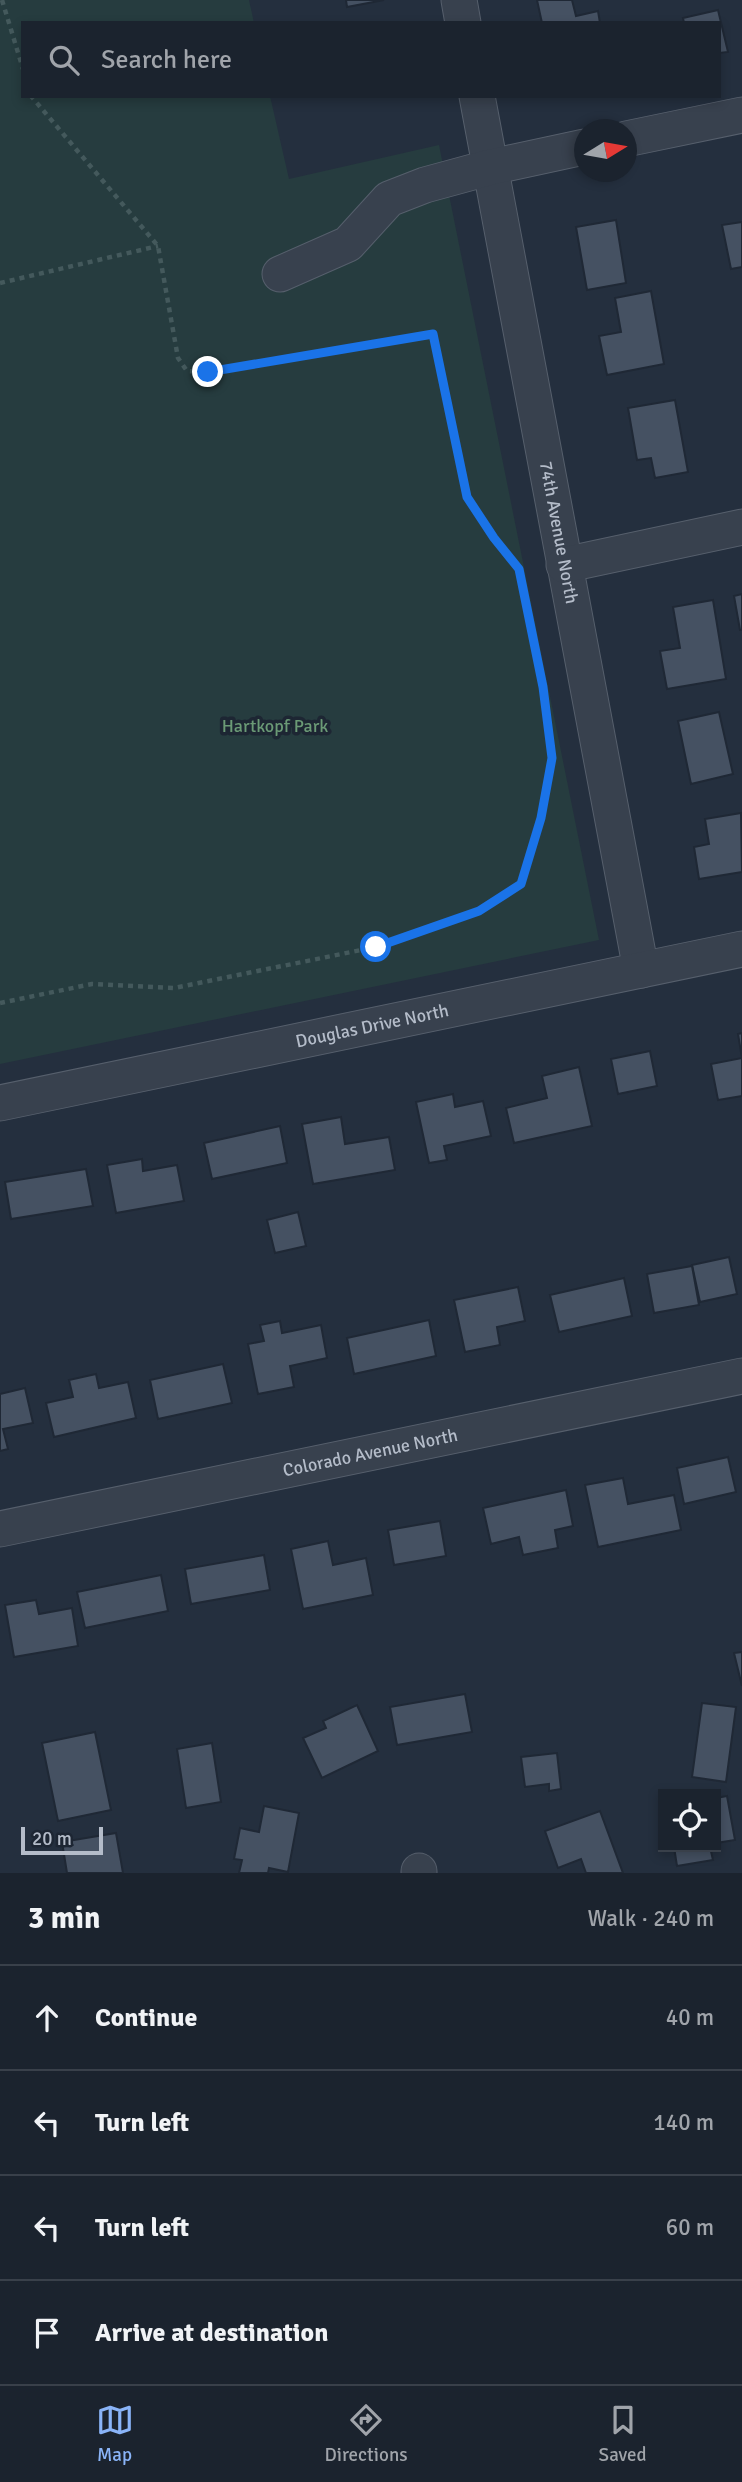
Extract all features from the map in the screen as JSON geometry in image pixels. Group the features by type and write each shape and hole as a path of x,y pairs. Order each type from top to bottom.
{"street":[{"path":"459,0 463,21"},
{"name":"74th Avenue North","path":"477,98 641,970"},
{"path":"637,136 742,115"},
{"path":"280,274 348,244 389,199 425,185 491,167 574,149"},
{"path":"564,565 742,527"},
{"name":"Douglas Drive North","path":"0,1103 742,949"},
{"name":"Colorado Avenue North","path":"0,1529 742,1376"}],"path":[{"path":"2,0 21,62"},
{"path":"0,1003 92,984 174,988 376,947 479,911 521,884 541,818 552,758 543,687 519,569 494,538 467,497 433,334 208,372 187,371 178,358 158,246 33,98"},
{"path":"0,283 158,246"}],"green space":[{"name":"Hartkopf Park","path":"0,0 249,0 254,21 21,21 21,98 270,98 289,179 439,145 599,940 0,1064"}],"building":[{"path":"346,0 384,0 347,7"},
{"path":"537,0 572,0 576,16 598,11 600,21 542,21"},
{"path":"718,10 721,21 684,21 683,18"},
{"path":"721,23 728,52 721,53"},
{"path":"616,220 626,283 587,290 576,227"},
{"path":"742,222 742,267 731,269 722,225"},
{"path":"651,291 664,364 607,375 599,336 621,332 615,298"},
{"path":"675,400 688,472 655,478 651,458 637,460 628,408"},
{"path":"742,594 742,630 740,630 734,596"},
{"path":"713,600 726,679 667,689 660,651 680,648 673,607"},
{"path":"719,712 733,774 691,784 678,721"},
{"path":"741,813 742,872 699,879 694,847 709,844 705,819"},
{"path":"742,1033 742,1058 738,1034"},
{"path":"650,1051 657,1086 618,1094 611,1059"},
{"path":"742,1058 742,1096 718,1100 711,1064"},
{"path":"579,1067 592,1126 514,1143 506,1108 547,1098 542,1076"},
{"path":"453,1094 455,1107 483,1101 491,1136 444,1146 447,1160 429,1163 416,1102"},
{"path":"341,1117 345,1144 389,1137 395,1170 313,1184 302,1124"},
{"path":"280,1126 287,1163 212,1179 204,1143"},
{"path":"142,1159 143,1171 177,1165 184,1201 116,1213 107,1165"},
{"path":"86,1169 93,1206 11,1219 5,1182"},
{"path":"298,1212 306,1246 275,1253 267,1220"},
{"path":"729,1257 737,1294 700,1302 692,1265"},
{"path":"692,1266 699,1305 654,1313 647,1274"},
{"path":"624,1278 632,1316 559,1332 550,1295"},
{"path":"518,1287 525,1321 497,1327 500,1345 465,1352 454,1300"},
{"path":"429,1320 436,1356 354,1374 347,1338"},
{"path":"280,1321 282,1333 321,1325 327,1358 290,1366 294,1387 258,1394 248,1344 264,1341 260,1325"},
{"path":"223,1364 232,1403 158,1419 150,1380"},
{"path":"96,1374 99,1388 128,1382 136,1418 54,1437 46,1403 73,1397 69,1380"},
{"path":"25,1388 33,1423 3,1429 8,1449 0,1451 0,1394"},
{"path":"728,1457 736,1492 684,1504 677,1468"},
{"path":"623,1478 628,1504 674,1495 681,1530 598,1547 585,1485"},
{"path":"566,1490 573,1526 555,1530 558,1548 523,1555 519,1537 491,1544 483,1508"},
{"path":"440,1521 446,1556 394,1565 388,1530"},
{"path":"328,1541 333,1565 366,1558 373,1595 303,1609 291,1549"},
{"path":"264,1555 270,1590 191,1604 185,1569"},
{"path":"161,1575 168,1611 85,1628 77,1592"},
{"path":"36,1600 39,1614 72,1608 78,1646 14,1657 5,1605"},
{"path":"742,1652 742,1686 734,1653"},
{"path":"465,1694 472,1732 397,1745 390,1707"},
{"path":"702,1703 736,1707 726,1782 692,1777"},
{"path":"357,1705 378,1751 322,1778 303,1738 326,1728 323,1721"},
{"path":"95,1732 111,1810 58,1821 42,1743"},
{"path":"212,1743 221,1802 186,1808 177,1749"},
{"path":"557,1753 561,1789 549,1791 549,1784 525,1787 521,1757"},
{"path":"727,1796 735,1840 721,1842 721,1797"},
{"path":"264,1806 299,1813 288,1872 269,1868 268,1873 239,1873 242,1860 234,1859 240,1828 259,1832"},
{"path":"600,1811 623,1873 586,1873 581,1859 558,1868 545,1831"},
{"path":"116,1833 123,1873 67,1873 62,1842"},
{"path":"675,1852 711,1852 713,1860 677,1866"}],"route":[{"path":"208,372 433,334 467,497 494,538 519,569 543,687 552,758 541,818 521,884 479,911 376,947"}]}
